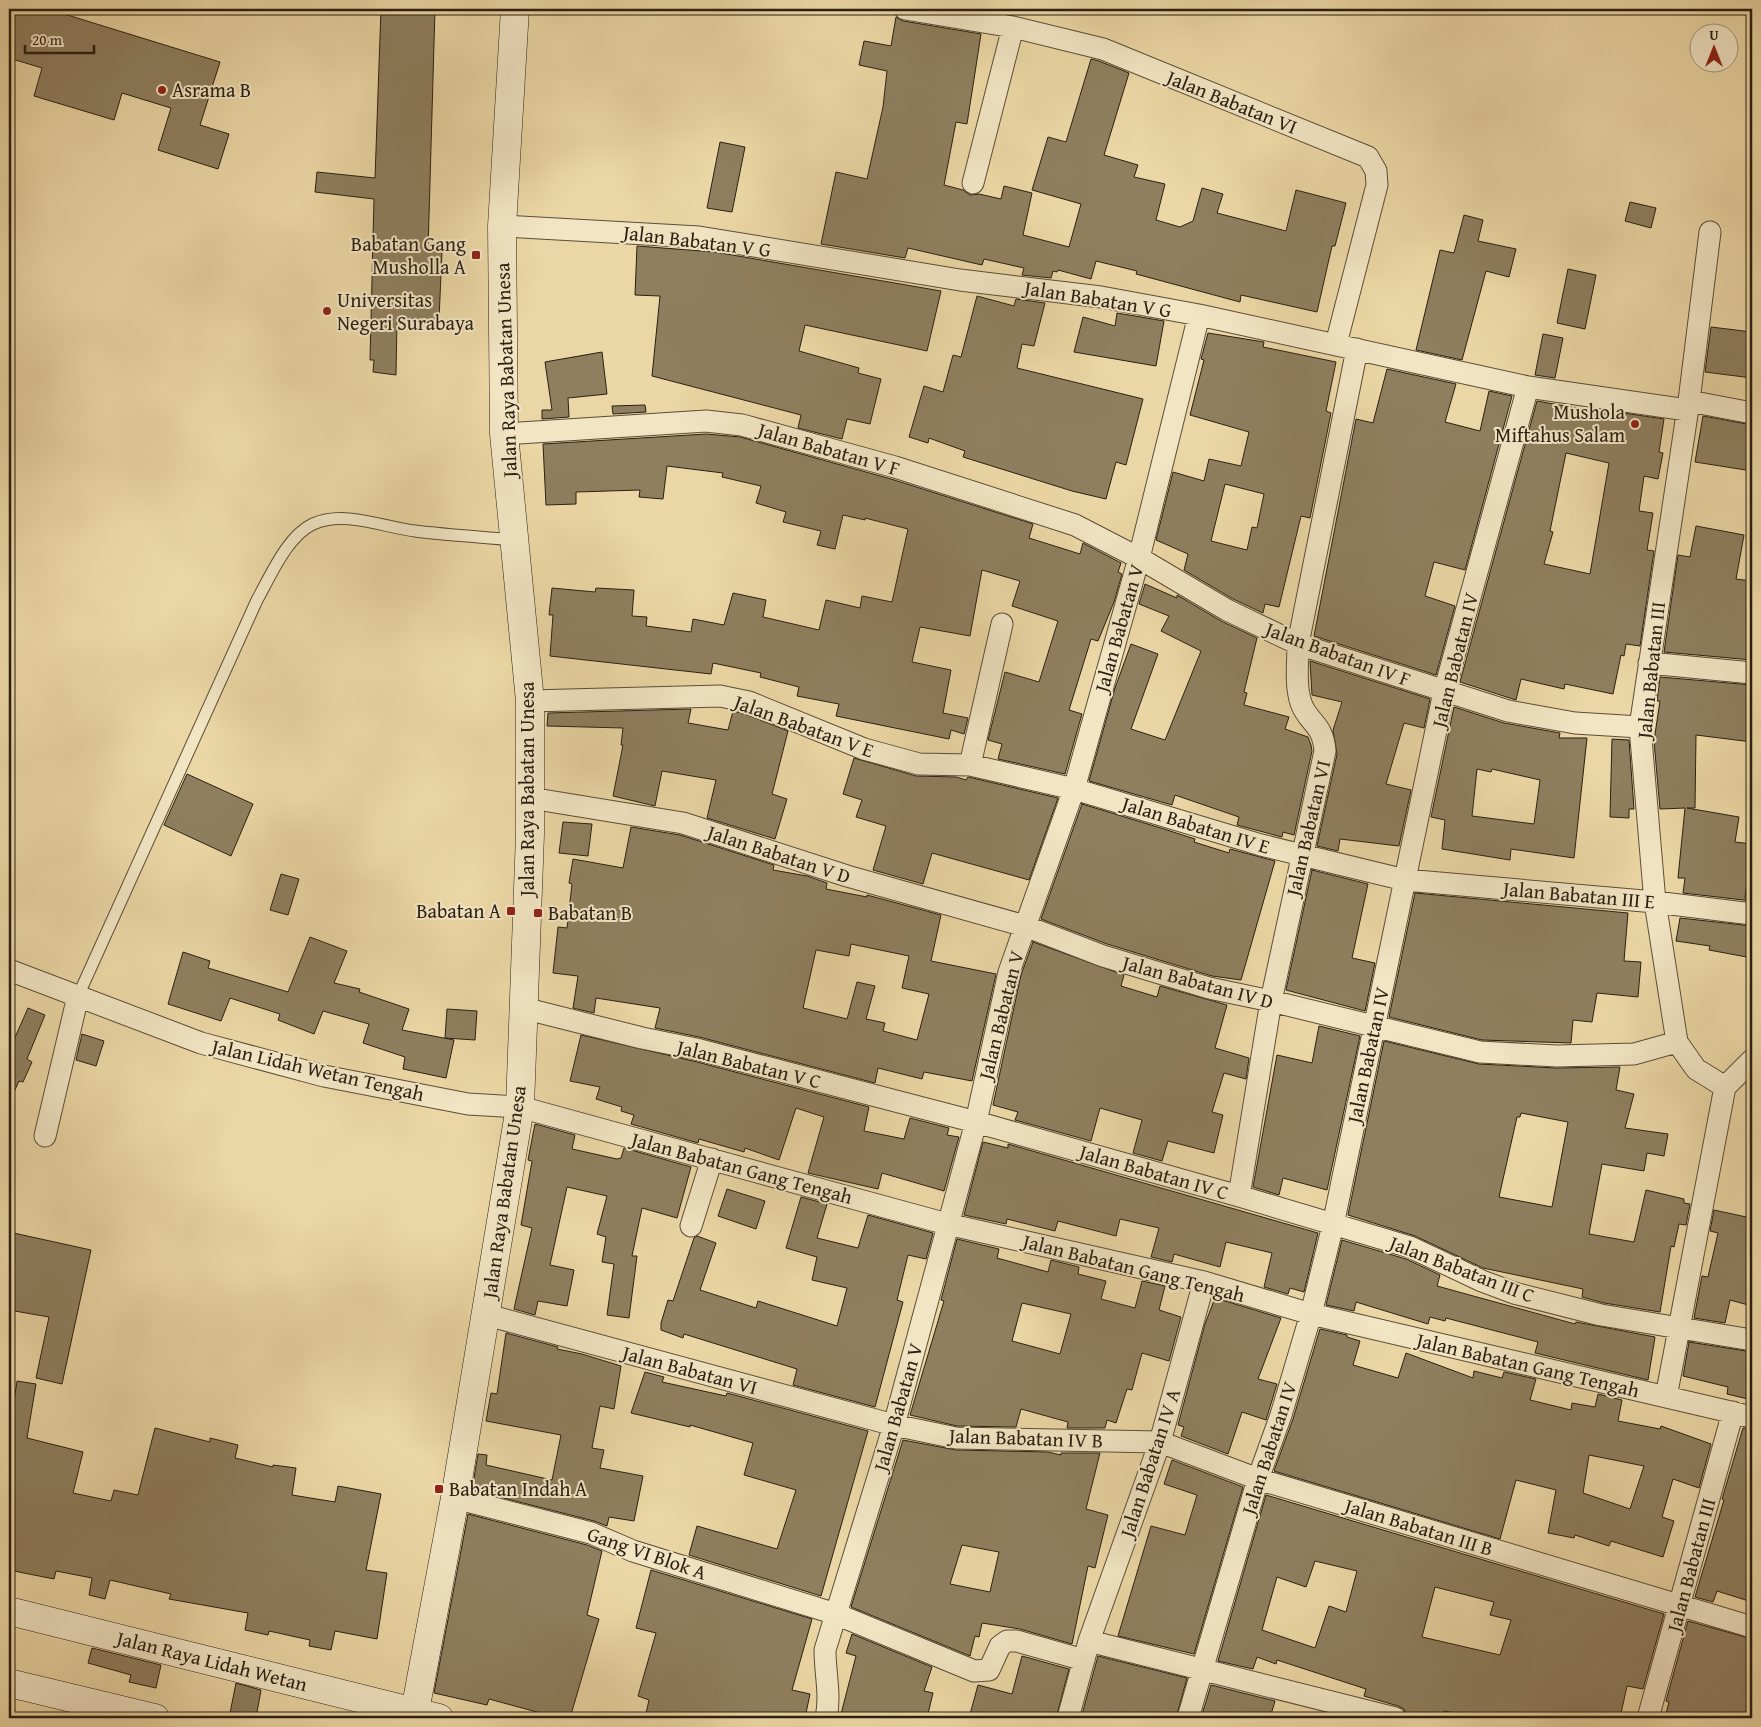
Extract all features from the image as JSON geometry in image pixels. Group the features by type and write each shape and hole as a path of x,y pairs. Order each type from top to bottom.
{"main road":[{"name":"Jalan Raya Babatan Unesa","path":"431,1716 456,1498 520,1107 530,798 530,701 516,540 504,434 502,226 515,9"},
{"name":"Jalan Raya Lidah Wetan","path":"9,1611 431,1716"},
{"path":"9,1683 155,1718"}],"street":[{"name":"Jalan Babatan VI","path":"905,9 1013,27 1102,49 1368,157 1376,171 1376,184 1336,344"},
{"path":"973,183 1013,27"},
{"name":"Jalan Babatan V G","path":"502,226 698,237 960,280 1101,297 1199,315 1528,387 1752,413"},
{"name":"Jalan Babatan III","path":"1710,232 1688,406 1640,727 1655,902 1677,1042 1696,1069 1726,1087"},
{"name":"Jalan Babatan V","path":"826,1718 829,1695 825,1670 825,1650 894,1425 976,1122 1010,972 1024,926 1074,789 1139,558 1199,315"},
{"name":"Jalan Babatan VI","path":"1239,1196 1271,1001 1325,751 1321,730 1302,705 1298,693 1298,644 1356,349"},
{"name":"Jalan Babatan IV","path":"1188,1718 1258,1479 1281,1415 1311,1314 1333,1225 1444,692 1528,387"},
{"name":"Jalan Babatan V F","path":"504,434 706,421 742,425 895,467 1075,525 1139,558"},
{"name":"Jalan Babatan IV F","path":"1139,558 1226,610 1298,644 1508,712 1575,723 1640,727"},
{"path":"970,765 1002,624"},
{"path":"1649,663 1752,673"},
{"name":"Jalan Babatan V E","path":"530,701 720,696 749,702 864,749 919,764 970,765 1074,789"},
{"name":"Jalan Babatan IV E","path":"1074,789 1301,856 1405,880"},
{"name":"Jalan Babatan V D","path":"530,798 683,823 847,876 1024,926"},
{"name":"Jalan Babatan III E","path":"1405,880 1655,902 1752,914"},
{"name":"Jalan Babatan IV D","path":"1024,926 1103,956 1209,988 1271,1001 1374,1028 1480,1052 1557,1056 1634,1054 1677,1042"},
{"name":"Jalan Lidah Wetan Tengah","path":"9,970 202,1043 324,1076 468,1104 520,1107"},
{"path":"45,1136 78,996"},
{"name":"Jalan Babatan V C","path":"523,1008 642,1038 696,1049 976,1122"},
{"path":"1666,1397 1726,1087 1752,1060"},
{"name":"Jalan Babatan Gang Tengah","path":"520,1107 947,1224 1204,1282 1311,1314 1743,1414"},
{"name":"Jalan Babatan IV C","path":"976,1122 1239,1196 1333,1225"},
{"path":"691,1226 712,1160"},
{"name":"Jalan Babatan III C","path":"1333,1225 1410,1247 1482,1281 1514,1293 1601,1315 1752,1340"},
{"name":"Jalan Babatan IV A","path":"1068,1718 1086,1651 1160,1442 1204,1282"},
{"name":"Jalan Babatan VI","path":"487,1315 894,1425"},
{"name":"Jalan Babatan III","path":"1648,1718 1680,1605 1743,1414"},
{"name":"Jalan Babatan IV B","path":"894,1425 956,1438 1160,1442"},
{"name":"Jalan Babatan III B","path":"1160,1442 1258,1479 1752,1627"},
{"name":"Gang VI Blok A","path":"456,1498 591,1533 633,1551 836,1614"},
{"path":"836,1614 974,1671 990,1670 1000,1646 1007,1641 1017,1642 1203,1670 1395,1718"}],"lane":[{"path":"78,996 257,600 281,556 298,535 312,525 328,520 348,519 415,531 516,540"}],"building":[{"name":"Asrama B","path":"15,9 48,9 220,62 200,125 229,134 218,169 158,150 171,108 122,93 114,120 34,96 42,68 9,58 9,27"},
{"path":"381,9 435,9 428,251 442,251 439,320 397,318 396,375 373,372 374,360 370,360 374,199 315,192 317,172 375,178"},
{"path":"896,17 903,21 981,34 967,124 956,122 944,185 963,190 970,195 979,194 1001,199 1004,186 1032,193 1023,235 1069,247 1081,204 1032,190 1048,137 1066,142 1091,59 1099,61 1129,73 1104,155 1138,165 1134,177 1165,184 1156,220 1180,227 1193,221 1202,188 1223,194 1217,213 1286,231 1296,190 1346,203 1335,246 1332,246 1317,312 1241,295 1240,302 1136,274 1137,271 1096,261 1091,279 1058,270 1057,272 1053,271 1051,278 1022,275 1024,268 984,259 982,265 908,248 905,258 821,244 836,172 867,179 883,107 887,71 859,65 864,41 891,46"},
{"path":"720,142 745,147 732,212 707,208"},
{"path":"1630,202 1656,208 1651,228 1625,221"},
{"path":"1464,215 1483,220 1478,241 1516,249 1509,277 1486,271 1462,360 1416,350 1440,250 1454,253"},
{"path":"637,246 715,252 941,291 927,351 805,325 799,351 859,368 858,373 881,379 870,424 847,419 842,439 798,428 801,415 652,376 660,296 635,295"},
{"path":"1568,269 1596,275 1585,329 1557,323"},
{"path":"977,296 1014,306 1016,299 1045,303 1034,346 1022,344 1017,368 1143,399 1126,465 1116,462 1106,499 1072,491 963,457 965,451 929,438 928,443 909,437 924,386 943,392 953,355 961,357"},
{"path":"1117,313 1164,321 1156,366 1074,352 1083,317 1115,326"},
{"path":"1711,327 1752,332 1752,378 1705,372"},
{"path":"1208,333 1264,342 1263,347 1336,362 1326,411 1331,413 1310,518 1301,516 1279,607 1265,604 1263,613 1233,599 1184,570 1188,554 1156,540 1173,472 1204,481 1209,459 1241,466 1249,432 1190,415 1204,360 1201,359","holes":["1225,484 1264,494 1257,528 1252,527 1247,550 1211,541"]},
{"path":"1543,334 1563,338 1555,378 1535,375"},
{"path":"602,352 607,394 568,398 569,417 542,419 542,410 552,410 545,362"},
{"path":"1387,369 1456,384 1445,422 1480,431 1489,391 1512,396 1465,570 1434,562 1425,596 1455,606 1436,675 1314,636 1356,419 1373,423"},
{"path":"1537,401 1610,414 1610,411 1664,419 1659,452 1663,453 1658,479 1644,476 1639,511 1653,513 1647,550 1654,551 1640,646 1626,644 1624,656 1621,655 1613,694 1565,684 1564,689 1521,679 1516,700 1460,682","holes":["1566,453 1609,463 1590,574 1544,564 1553,532 1550,531"]},
{"path":"645,405 646,412 613,414 612,406"},
{"path":"1703,416 1752,425 1752,471 1695,462"},
{"path":"706,434 740,437 891,479 1033,524 1029,538 1080,554 1083,543 1121,563 1118,572 1122,574 1114,602 1098,641 1091,639 1069,710 1082,714 1065,774 998,759 1002,744 988,740 1005,672 1039,682 1058,621 1012,606 1020,581 982,570 970,636 920,627 912,662 951,670 943,713 968,718 964,734 951,730 949,739 836,716 839,704 797,696 799,687 760,677 761,673 713,663 711,674 550,656 553,615 549,615 552,588 595,592 596,588 634,590 632,616 647,617 646,626 691,632 693,619 724,625 733,593 766,600 763,617 819,630 826,600 860,608 862,596 892,602 908,529 865,518 865,520 843,515 835,549 817,545 821,531 783,522 786,512 756,503 761,486 722,477 723,473 667,466 663,499 639,497 640,490 576,492 576,504 546,505 543,444"},
{"path":"1696,526 1744,535 1736,579 1752,581 1752,660 1664,652 1678,555 1690,557"},
{"path":"1145,584 1177,598 1177,595 1221,621 1257,638 1244,692 1247,693 1244,705 1289,717 1285,729 1308,737 1311,745 1312,751 1294,835 1283,832 1282,837 1237,825 1239,817 1175,795 1172,805 1089,781 1115,688 1131,644 1158,654 1131,729 1165,740 1201,651 1161,631 1169,616 1139,604"},
{"path":"1310,661 1430,699 1424,728 1404,723 1386,784 1411,790 1399,846 1340,839 1338,851 1317,846 1337,754 1333,730 1342,702 1312,695"},
{"path":"1660,677 1752,685 1752,742 1696,735 1695,808 1687,808 1739,817 1735,842 1752,844 1745,898 1752,899 1752,901 1683,893 1685,878 1678,878 1685,808 1660,809 1654,741 1660,701 1657,701"},
{"path":"1454,707 1504,723 1560,733 1559,738 1587,738 1574,858 1511,849 1510,860 1442,849 1445,820 1431,817","holes":["1477,769 1491,772 1492,769 1540,780 1534,824 1472,816"]},
{"path":"691,709 688,723 728,730 733,711 788,731 772,794 787,799 775,839 707,818 716,780 662,771 655,806 613,796 623,745 621,745 623,728 547,726 548,713"},
{"path":"1612,739 1629,740 1634,809 1629,809 1629,818 1610,817"},
{"path":"854,758 916,776 956,777 966,780 968,777 1058,798 1029,880 932,853 923,884 873,870 886,826 856,817 862,800 843,794"},
{"path":"187,774 253,804 231,856 164,825"},
{"path":"1082,804 1195,839 1194,842 1229,853 1230,849 1275,861 1241,980 1212,976 1107,944 1041,919"},
{"path":"563,822 592,824 588,856 559,853"},
{"path":"631,827 680,835 774,865 773,870 807,876 827,883 826,889 867,897 867,895 941,915 931,961 996,974 972,1081 924,1072 922,1079 878,1068 875,1083 699,1037 655,1028 660,1008 596,998 594,1013 573,1008 578,976 553,973 558,927 567,928 572,884 569,883 573,859 623,868","holes":["851,944 909,956 902,988 929,994 917,1040 883,1031 885,1023 866,1019 875,986 857,982 847,1019 803,1008 816,950 849,956"]},
{"path":"1312,870 1368,884 1352,958 1375,963 1365,1011 1286,990"},
{"path":"281,874 299,879 288,915 270,910"},
{"path":"1415,893 1628,913 1624,961 1641,962 1638,997 1597,993 1592,1022 1573,1020 1571,1043 1482,1040 1389,1017"},
{"path":"1680,918 1752,926 1752,958 1709,950 1710,946 1676,941"},
{"path":"310,937 347,951 334,983 360,989 359,992 409,1009 402,1030 454,1040 446,1078 403,1069 405,1057 363,1043 369,1024 323,1011 314,1034 278,1020 280,1014 230,998 221,1021 168,1004 183,952 210,961 208,968 288,992"},
{"path":"1033,942 1124,975 1121,986 1157,997 1160,986 1227,1005 1215,1048 1249,1058 1246,1079 1224,1073 1212,1112 1223,1115 1214,1153 1168,1141 1162,1161 1133,1153 1142,1120 1100,1108 1091,1141 1015,1120 1018,1112 993,1105 1021,975"},
{"path":"28,1008 45,1015 27,1059 32,1062 23,1082 19,1081 9,1103 9,1051"},
{"path":"447,1009 477,1011 475,1040 445,1038"},
{"path":"1319,1026 1360,1036 1327,1190 1283,1178 1279,1195 1253,1187 1277,1055 1312,1063"},
{"path":"82,1034 104,1041 96,1066 76,1060"},
{"path":"581,1035 693,1061 869,1107 864,1131 904,1139 910,1118 949,1128 947,1135 959,1137 944,1191 882,1173 878,1189 808,1173 824,1117 796,1108 779,1160 745,1148 744,1152 699,1139 698,1143 631,1124 634,1115 621,1111 622,1107 596,1099 600,1087 570,1081"},
{"path":"1384,1041 1479,1064 1556,1068 1620,1067 1616,1090 1634,1094 1625,1128 1668,1134 1664,1156 1647,1153 1644,1171 1602,1164 1589,1234 1634,1242 1646,1190 1684,1199 1684,1203 1690,1204 1686,1225 1679,1224 1674,1247 1671,1246 1660,1312 1604,1303 1582,1297 1583,1289 1483,1268 1415,1236 1348,1215","holes":["1521,1113 1568,1122 1552,1207 1499,1197 1517,1117 1520,1117"]},
{"path":"535,1124 575,1135 572,1149 617,1159 621,1158 624,1148 691,1167 677,1218 642,1208 632,1256 637,1256 629,1318 607,1315 614,1264 602,1262 606,1237 597,1234 607,1196 567,1187 550,1265 574,1270 567,1306 538,1301 535,1315 514,1309 532,1228 521,1225 532,1161 528,1160"},
{"path":"983,1142 1008,1148 1008,1144 1318,1233 1304,1292 1290,1288 1288,1294 1264,1287 1272,1253 1226,1242 1220,1267 1174,1254 1172,1262 1151,1257 1159,1228 1120,1219 1116,1236 1058,1221 1055,1231 1007,1219 1006,1224 964,1215"},
{"path":"727,1189 765,1201 756,1229 718,1216"},
{"path":"801,1197 827,1204 817,1238 858,1248 868,1215 933,1233 926,1259 908,1255 897,1300 903,1302 875,1407 793,1385 797,1369 684,1334 683,1338 661,1330 661,1323 668,1300 673,1301 694,1238 697,1236 716,1243 700,1290 756,1308 758,1301 837,1326 847,1288 812,1280 817,1257 786,1248"},
{"path":"1714,1210 1751,1218 1746,1240 1752,1241 1752,1306 1730,1300 1725,1323 1694,1318 1702,1276 1708,1277 1718,1233 1710,1231"},
{"path":"9,1232 91,1250 62,1384 36,1378 49,1317 9,1310"},
{"path":"957,1239 999,1249 997,1258 1048,1272 1051,1260 1079,1267 1078,1274 1106,1281 1101,1299 1135,1308 1142,1281 1165,1286 1159,1310 1181,1317 1169,1361 1142,1353 1132,1390 1127,1389 1116,1423 1107,1420 1105,1428 1067,1428 1068,1422 1021,1409 1016,1427 957,1426 910,1415 944,1301 941,1300","holes":["1022,1303 1071,1314 1060,1354 1012,1341"]},
{"path":"1342,1240 1406,1259 1440,1275 1437,1286 1575,1324 1576,1322 1655,1337 1648,1380 1535,1353 1538,1342 1446,1318 1445,1321 1430,1317 1428,1324 1356,1302 1354,1311 1326,1305"},
{"path":"1215,1298 1281,1318 1258,1379 1277,1384 1266,1420 1242,1412 1228,1454 1181,1436 1184,1427 1178,1425 1205,1324"},
{"path":"1320,1329 1347,1335 1347,1337 1360,1341 1353,1365 1398,1378 1406,1353 1473,1378 1474,1371 1502,1378 1504,1372 1536,1379 1530,1400 1571,1410 1572,1403 1595,1407 1598,1394 1622,1400 1618,1421 1660,1429 1661,1426 1711,1444 1699,1488 1673,1479 1662,1517 1674,1521 1663,1557 1611,1541 1609,1546 1575,1535 1574,1538 1548,1533 1556,1490 1516,1480 1500,1539 1274,1471 1293,1419","holes":["1589,1455 1644,1466 1630,1509 1583,1493"]},
{"path":"506,1333 621,1366 614,1409 600,1406 592,1448 604,1450 600,1468 643,1476 634,1521 609,1517 607,1526 472,1490 478,1454 487,1455 486,1465 552,1480 561,1435 486,1421 491,1393 497,1394"},
{"path":"1689,1342 1752,1352 1752,1400 1727,1394 1728,1387 1683,1376"},
{"path":"645,1372 664,1377 662,1382 726,1396 727,1393 868,1431 821,1596 689,1555 697,1526 777,1549 796,1490 744,1475 753,1443 690,1425 690,1427 631,1413"},
{"path":"17,1381 36,1384 27,1438 83,1452 73,1493 111,1501 114,1490 138,1495 155,1428 210,1442 210,1438 238,1445 235,1458 273,1467 273,1465 296,1468 292,1495 335,1502 338,1486 381,1494 366,1570 387,1573 377,1639 335,1631 331,1650 309,1646 310,1640 269,1631 268,1635 245,1630 248,1613 169,1599 171,1594 110,1580 105,1599 89,1595 92,1578 56,1571 54,1579 9,1570 9,1471 12,1453 9,1452 9,1434"},
{"path":"1743,1428 1752,1429 1752,1602 1717,1591 1713,1602 1695,1597"},
{"path":"903,1440 956,1450 1048,1452 1061,1455 1061,1453 1100,1453 1086,1509 1108,1515 1095,1568 1088,1566 1072,1644 1020,1629 982,1623 979,1637 975,1636 970,1656 851,1607","holes":["962,1545 999,1552 990,1592 950,1584"]},
{"path":"1172,1460 1243,1487 1194,1654 1118,1636 1151,1526 1185,1535 1197,1495 1164,1484"},
{"path":"1266,1495 1664,1614 1643,1689 1627,1686 1620,1718 1482,1718 1444,1711 1444,1718 1407,1718 1404,1709 1364,1696 1366,1689 1277,1660 1276,1664 1257,1657 1253,1669 1218,1661","holes":["1315,1561 1357,1571 1346,1612 1329,1606 1315,1648 1262,1630 1277,1577 1306,1587","1435,1587 1494,1602 1490,1615 1511,1620 1500,1655 1422,1637"]},
{"path":"468,1514 587,1545 602,1551 587,1615 599,1619 570,1718 559,1718 489,1699 487,1705 434,1693"},
{"path":"651,1570 812,1619 792,1690 810,1694 805,1718 645,1718 649,1700 638,1696 656,1633 636,1628"},
{"path":"1688,1621 1752,1639 1752,1718 1665,1718 1669,1702 1666,1701"},
{"path":"852,1634 932,1667 924,1691 933,1693 927,1718 840,1718 856,1656 846,1653"},
{"path":"92,1648 161,1665 156,1688 129,1682 131,1675 88,1663"},
{"path":"1022,1656 1069,1669 1056,1718 969,1718 978,1685 1012,1694"},
{"path":"1098,1656 1187,1678 1176,1718 1081,1718"},
{"path":"236,1683 261,1690 256,1718 230,1713"},
{"path":"1211,1685 1275,1701 1270,1718 1201,1718"}],"place":[{"name":"Asrama B","path":"162,90"},
{"name":"Babatan Gang Musholla A","path":"476,255"},
{"name":"Universitas Negeri Surabaya","path":"327,311"},
{"name":"Mushola Miftahus Salam","path":"1635,424"},
{"name":"Babatan A","path":"511,911"},
{"name":"Babatan B","path":"538,913"},
{"name":"Babatan Indah A","path":"439,1489"}]}
